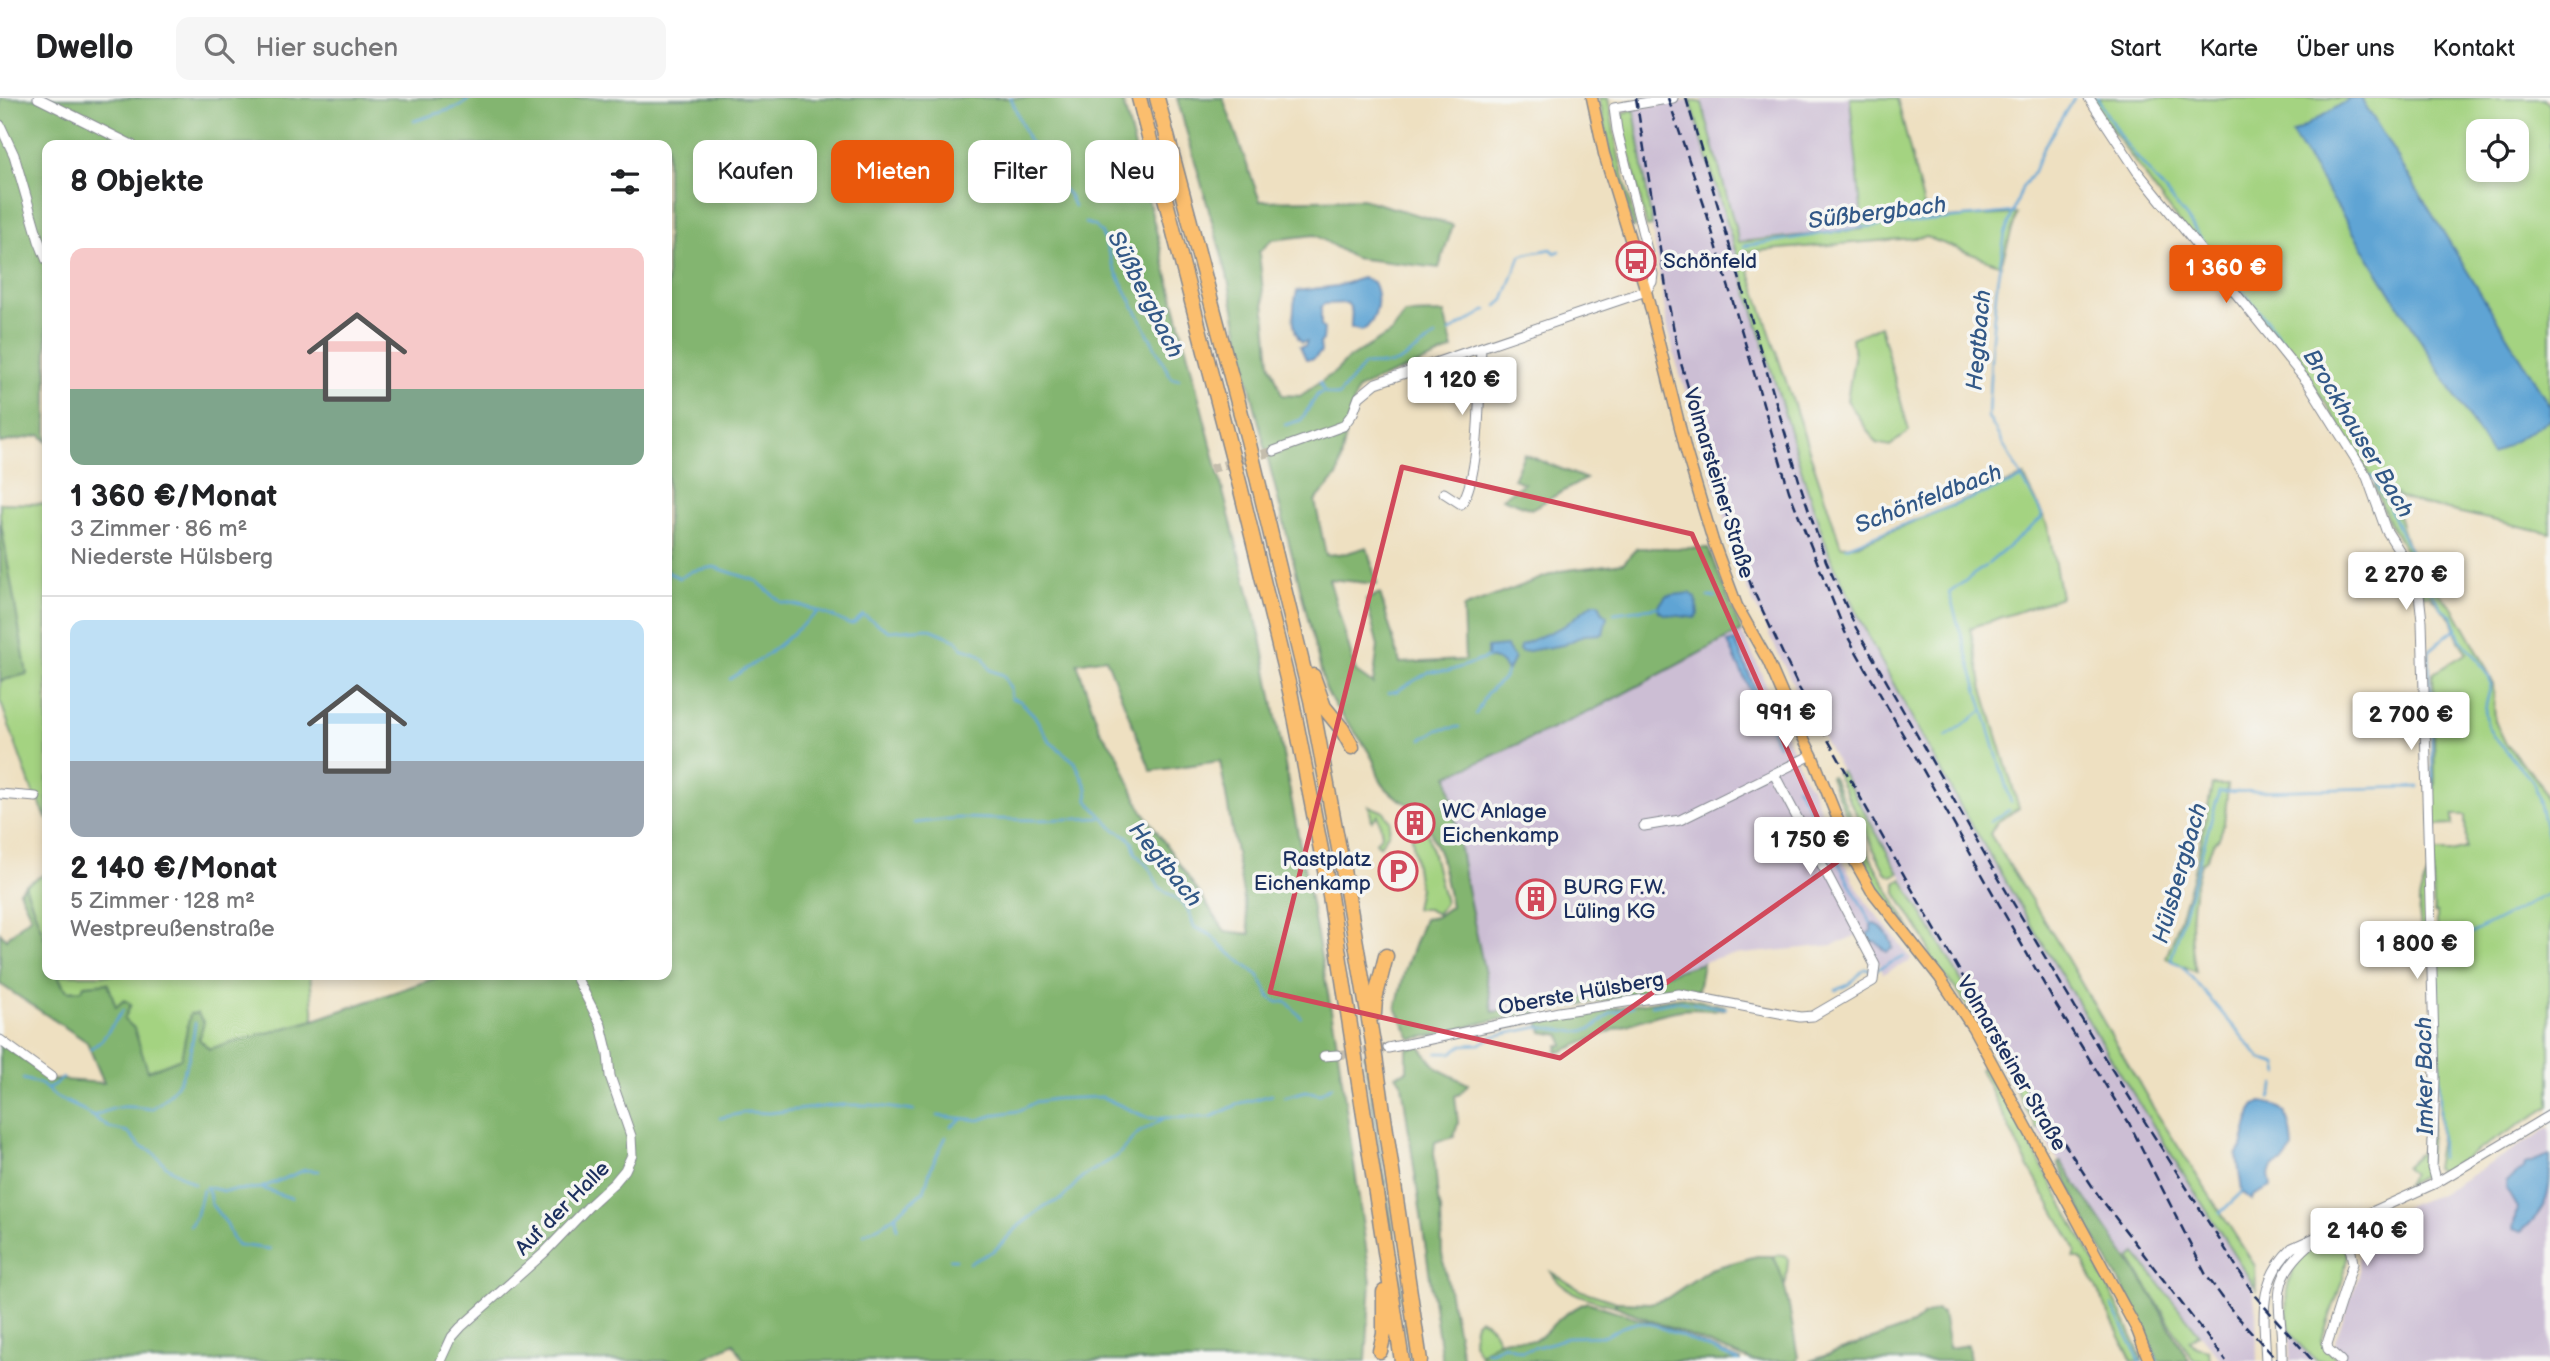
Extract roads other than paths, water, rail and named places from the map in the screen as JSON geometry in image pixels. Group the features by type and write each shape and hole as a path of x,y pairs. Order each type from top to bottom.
{"highway":[{"path":"1139,98 1244,498 1290,691 1330,896 1402,1361"},
{"path":"1157,98 1242,416 1295,628 1347,891 1373,1043 1420,1361"},
{"path":"1295,628 1325,707 1352,747"},
{"path":"1373,1043 1374,999 1386,956"},
{"path":"1380,1351 1384,1315 1384,1238"}],"main road":[{"name":"Volmarsteiner Straße","path":"1592,98 1604,154 1646,291 1686,451 1713,541 1737,606 1768,661 1812,755 1854,860 1871,890 1940,978 1973,1028 2131,1318 2149,1361"}],"street":[{"path":"38,98 122,140"},
{"name":"Volmarsteiner Straße","path":"1646,291 1652,282 1653,274 1617,130 1613,103 1673,98"},
{"path":"2089,98 2137,171 2308,383 2367,477 2386,530 2405,557 2417,583 2421,621 2435,1078 2431,1168 2436,1183"},
{"path":"0,125 14,155 42,248"},
{"path":"1274,451 1343,426 1348,422 1359,397 1376,383 1646,291"},
{"path":"1444,493 1461,504 1467,496 1471,482 1475,459 1481,349"},
{"path":"1644,827 1680,820 1812,755"},
{"name":"Oberste Hülsberg","path":"1388,1048 1559,1012 1679,994 1787,1015 1812,1016 1872,981 1875,969 1774,774"},
{"path":"0,794 36,797"},
{"name":"Auf der Halle","path":"441,1361 461,1327 544,1253 615,1182 632,1155 631,1136 610,1076 601,1025 578,980"},
{"path":"0,1040 51,1077"},
{"path":"1324,1056 1337,1055"},
{"path":"2266,1361 2263,1316 2267,1285 2272,1272 2292,1248 2436,1183 2550,1115"},
{"path":"2341,1226 2353,1264 2327,1344 2328,1349 2341,1361"},
{"path":"2282,1361 2279,1301 2283,1276 2293,1259 2319,1237"}],"water":[{"path":"2361,98 2550,406 2550,419 2492,455 2292,134 2350,99"},
{"path":"1362,278 1373,282 1377,295 1372,321 1362,331 1351,328 1352,312 1347,303 1324,304 1321,307 1321,326 1324,329 1320,343 1321,352 1313,359 1306,359 1300,346 1305,346 1307,341 1302,342 1298,338 1294,325 1297,291 1337,286"},
{"path":"1690,593 1696,598 1698,614 1695,618 1659,611 1658,607 1666,596"},
{"path":"1593,603 1599,603 1607,616 1603,634 1584,635 1563,645 1522,652 1519,650 1520,646 1564,626"},
{"path":"1735,641 1757,693 1756,697 1753,697 1728,643"},
{"path":"1506,646 1514,658 1507,672 1500,662 1487,658 1487,648"},
{"path":"1871,923 1886,932 1893,948 1887,952 1875,941 1869,942 1867,934 1871,931"},
{"path":"2262,1102 2276,1106 2286,1115 2293,1149 2283,1162 2272,1167 2269,1174 2271,1187 2253,1196 2252,1200 2242,1192 2237,1155 2242,1147 2251,1111 2255,1105"},
{"path":"2550,1155 2550,1180 2543,1206 2521,1232 2513,1229 2517,1208 2506,1189 2506,1181 2524,1169 2525,1164"}],"waterway":[{"path":"414,121 461,106 470,98"},
{"name":"Süßbergbach","path":"1011,98 1028,140 1047,162 1058,184 1069,195 1074,206"},
{"name":"Hegtbach","path":"1988,564 2041,519 2042,514 1988,417 1992,338 2005,234 2022,188 2074,98"},
{"name":"Brockhauser Bach","path":"2097,98 2122,139 2186,217 2223,270 2299,361 2311,381"},
{"name":"Süßbergbach","path":"1744,246 1865,227 2014,212"},
{"name":"Süßbergbach","path":"1085,223 1095,226 1102,234 1114,268 1169,374 1173,379 1179,379"},
{"name":"Süßbergbach","path":"1497,306 1504,300 1520,257 1551,249 1555,253 1560,251"},
{"path":"1449,332 1487,310"},
{"path":"1285,425 1301,420 1318,394 1324,392 1338,396 1364,365 1398,362 1435,337"},
{"path":"1320,382 1324,392"},
{"name":"Brockhauser Bach","path":"2371,476 2388,504 2433,595 2452,616 2460,639 2489,677 2491,684 2485,709 2487,725 2493,736 2535,784 2550,847"},
{"name":"Schönfeldbach","path":"1846,547 2021,479"},
{"name":"Hegtbach","path":"1985,566 1949,593 2011,803"},
{"name":"Hegtbach","path":"672,574 680,578 692,571 714,567 757,581 781,602 806,607 848,624 853,624 863,615 889,631 928,628 957,640 961,647 976,652 983,657 990,670 1003,675 1010,688 1011,698 1020,701 1034,715 1050,742 1075,762 1087,788 1088,801 1114,829 1133,843 1136,854 1150,869 1159,887 1187,907 1194,927 1211,935 1259,976 1270,997 1277,1002 1287,1002 1301,1017"},
{"name":"Schönfeldbach","path":"1708,597 1716,597"},
{"name":"Schönfeldbach","path":"1614,613 1658,607"},
{"path":"730,679 767,655 819,611"},
{"name":"Hülsbergbach","path":"2433,788 2429,650 2457,627"},
{"name":"Schönfeldbach","path":"1388,693 1397,691 1429,672 1449,671 1487,658"},
{"path":"1476,714 1486,694 1507,672"},
{"path":"1946,737 1983,711"},
{"path":"1764,712 1778,745"},
{"path":"1422,739 1437,730 1459,727"},
{"path":"1797,786 1871,923"},
{"name":"Hülsbergbach","path":"2279,1074 2277,1064 2261,1059 2182,966 2171,960 2219,792 2419,787"},
{"name":"Hegtbach","path":"1990,822 2009,810"},
{"path":"915,823 958,818 1100,818"},
{"name":"Imker Bach","path":"2441,1159 2437,953 2550,893"},
{"name":"Hegtbach","path":"1877,969 1904,957"},
{"name":"Hegtbach","path":"1836,990 1851,983 1864,969 1871,969"},
{"name":"Hegtbach","path":"1652,1005 1675,1001 1726,1008"},
{"name":"Hegtbach","path":"1437,1053 1451,1053 1462,1045 1480,1044 1494,1036 1539,1027 1577,1032 1592,1029 1611,1013 1632,1007"},
{"path":"91,1049 102,1040 123,1010"},
{"path":"94,1116 122,1107 151,1109 162,1101 184,1072 195,1023"},
{"path":"49,1088 63,1078"},
{"path":"23,1079 41,1084 56,1097 83,1110 110,1128 128,1132 140,1146 152,1151 166,1166 194,1184"},
{"name":"Hülsbergbach","path":"2270,1098 2275,1084"},
{"path":"1284,1097 1306,1091 1319,1094 1332,1086"},
{"path":"938,1116 979,1120 1018,1111 1036,1102 1102,1097 1148,1118 1211,1117 1241,1103 1272,1095"},
{"path":"720,1118 748,1112 769,1113 839,1105 871,1105 914,1111"},
{"path":"951,1126 962,1119"},
{"path":"970,1263 995,1250 1020,1225 1045,1206 1062,1199 1082,1177 1117,1156 1138,1133 1163,1119"},
{"path":"864,1234 887,1222 924,1191 932,1165 946,1137"},
{"path":"206,1187 224,1191 261,1188 305,1170 319,1171"},
{"path":"206,1187 211,1204 227,1224 233,1240 238,1245 270,1249"},
{"path":"261,1188 291,1198"},
{"path":"190,1226 197,1214 203,1190"},
{"name":"Hülsbergbach","path":"2220,1213 2242,1192"},
{"path":"896,1215 897,1229"},
{"path":"950,1259 956,1259"},
{"path":"2127,1297 2157,1361"},
{"name":"Hülsbergbach","path":"2112,1305 2140,1361"},
{"path":"1485,1351 1504,1345 1522,1351 1566,1337 1606,1336 1639,1322 1655,1325 1739,1361"}],"tunnel":[{"path":"1210,469 1274,451"},
{"path":"1337,1055 1388,1048"}],"railway":[{"path":"1636,98 1680,360 1724,507 1752,588 1799,688 1923,909 2034,1097 2098,1195 2226,1361"},
{"path":"1668,98 1706,211 1789,491 1845,632 2056,1005 2129,1123 2206,1275 2233,1312 2278,1361"},
{"path":"1686,98 1801,487 1826,561 1855,626 2104,1057 2255,1296 2313,1361"}],"place":[{"name":"Schönfeld","path":"1636,261"},
{"name":"WC Anlage Eichenkamp","path":"1415,823"},
{"name":"Rastplatz Eichenkamp","path":"1398,871"},
{"name":"BURG F.W. Lüling KG","path":"1536,899"}]}
